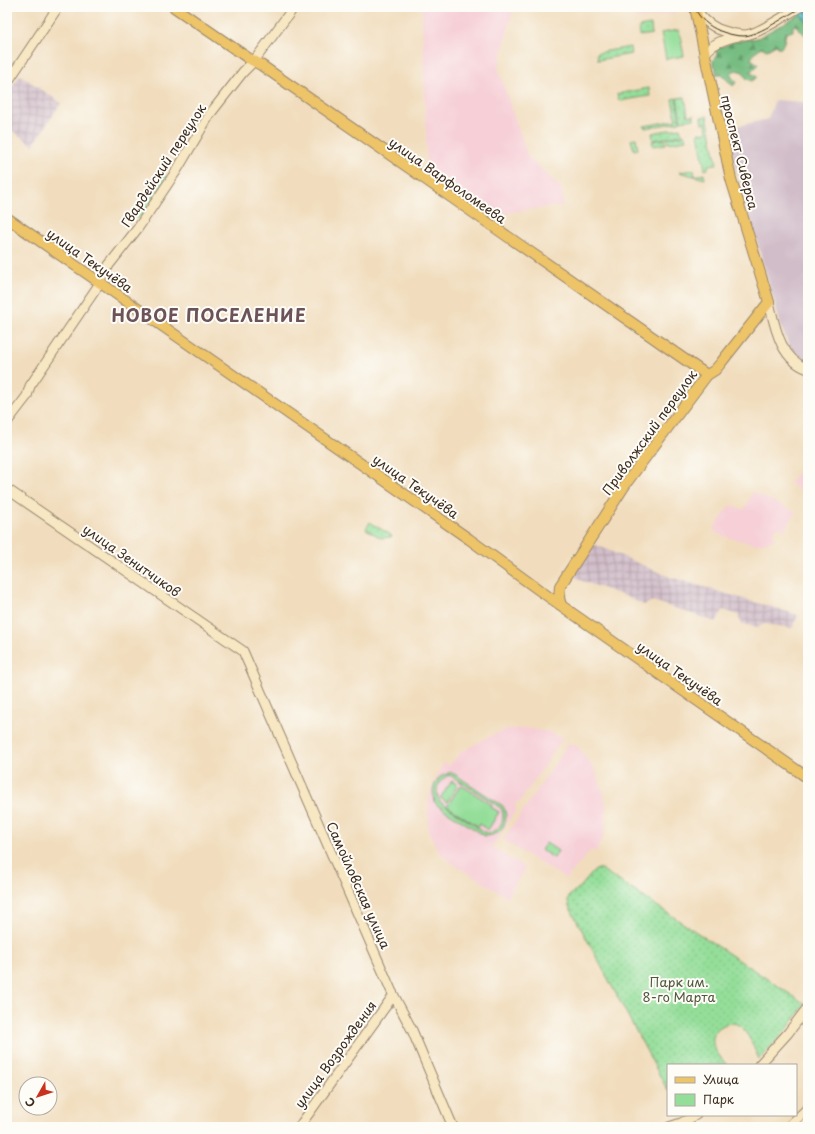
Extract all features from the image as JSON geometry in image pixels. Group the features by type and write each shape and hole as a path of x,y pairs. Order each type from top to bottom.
{"main road":[{"name":"улица Варфоломеева","path":"174,7 707,375"},
{"name":"проспект Сиверса","path":"695,7 731,179 769,302"},
{"name":"улица Текучёва","path":"7,218 469,538 539,590 808,778"},
{"name":"Приволжский переулок","path":"560,586 627,482 707,375 715,370 769,302"},
{"path":"539,590 551,590 560,586 559,598 561,605"}],"street":[{"path":"7,83 58,7"},
{"name":"Гвардейский переулок","path":"7,422 27,396 30,386 100,283 109,265 138,228 177,170 210,114 242,72 254,61 294,7"},
{"path":"695,7 699,15 711,25 728,33 744,35"},
{"path":"704,55 712,46 732,38 757,31 800,7"},
{"path":"700,34 704,28 711,25"},
{"path":"769,302 777,332 787,353 794,361 808,369"},
{"name":"улица Зенитчиков","path":"7,489 243,651"},
{"name":"Самойловская улица","path":"243,651 393,996 412,1030 453,1127"},
{"name":"улица Возрождения","path":"299,1127 393,996"},
{"path":"760,1064 788,1033 808,1007"},
{"path":"788,1127 808,1108"},
{"path":"669,1127 694,1116"}],"shaded area":[{"path":"422,7 514,7 498,69 528,157 562,189 563,206 529,209 490,216 427,171"},
{"path":"635,7 676,7 677,9 675,10 675,13 637,19"},
{"path":"20,75 61,103 33,145 7,127 7,94"},
{"path":"808,89 808,361 791,349 782,329 725,129 768,119 775,100 806,101"},
{"path":"808,460 808,497 790,483"},
{"path":"753,492 796,512 784,531 779,526 772,533 776,538 768,542 755,544 723,536 713,530 730,505 744,510"},
{"path":"594,544 670,577 798,615 792,628 764,624 758,627 740,623 739,615 723,610 716,622 653,601 644,605 625,596 582,581 573,575"},
{"path":"526,728 548,732 563,738 519,803 516,801 515,802 516,810 492,847 525,868 507,897 452,863 442,855 436,847 429,831 429,798 434,782 444,763 449,766 460,753 488,737 507,729"},
{"path":"569,743 578,747 593,767 603,791 606,805 606,821 604,835 596,852 591,850 566,879 503,840"}],"green space":[{"path":"800,14 808,24 808,38 795,25 793,26 793,31 786,33 781,48 778,48 776,45 767,50 761,47 754,53 751,59 758,64 755,69 750,71 756,76 756,78 752,81 746,78 743,72 736,70 731,74 732,78 737,82 733,86 722,75 716,74 716,68 713,65 713,60 717,55 717,49 733,42 758,38"},
{"path":"651,25 652,34 640,36 639,27"},
{"path":"679,30 684,56 666,59 661,33"},
{"path":"630,47 631,54 598,60 597,53"},
{"path":"649,88 650,96 619,101 617,94"},
{"path":"685,97 688,116 694,115 694,119 681,121 677,98"},
{"path":"676,98 680,122 645,128 644,126 676,120 672,99"},
{"path":"707,116 717,164 708,165 708,169 705,170 698,133 707,132 706,123 702,124 701,117"},
{"path":"680,128 686,140 668,143 667,138 682,135 653,140 652,133"},
{"path":"636,138 638,149 634,150 631,140"},
{"path":"665,139 666,144 653,146 652,141"},
{"path":"694,170 695,176 704,174 705,179 679,172"},
{"path":"162,174 168,178 160,190 154,186"},
{"path":"153,187 159,192 139,219 134,215"},
{"path":"370,522 392,536 381,538 366,529"},
{"path":"451,772 503,806 506,817 503,827 496,833 485,836 437,805 433,791 435,784 440,777","holes":["450,775 501,808 503,813 501,825 495,831 486,833 440,802 437,794 438,786 442,779"]},
{"path":"452,781 458,785 447,802 440,798"},
{"path":"461,785 492,805 491,807 499,812 488,830 479,824 478,826 447,806"},
{"path":"546,843 558,851 554,858 541,850"},
{"name":"Парк им. 8-го Марта","path":"601,869 805,1004 786,1031 759,1059 749,1037 740,1026 732,1023 724,1025 714,1034 713,1042 717,1053 726,1064 667,1064 667,1089 569,906 568,900 570,895 581,886 594,871"}],"water":[{"path":"792,7 807,7 808,24 804,18"}],"tram line":[{"path":"694,7 702,19 712,27 738,36 750,35 757,32 802,7"}],"district":[{"name":"НОВОЕ ПОСЕЛЕНИЕ","path":"209,315"}]}
